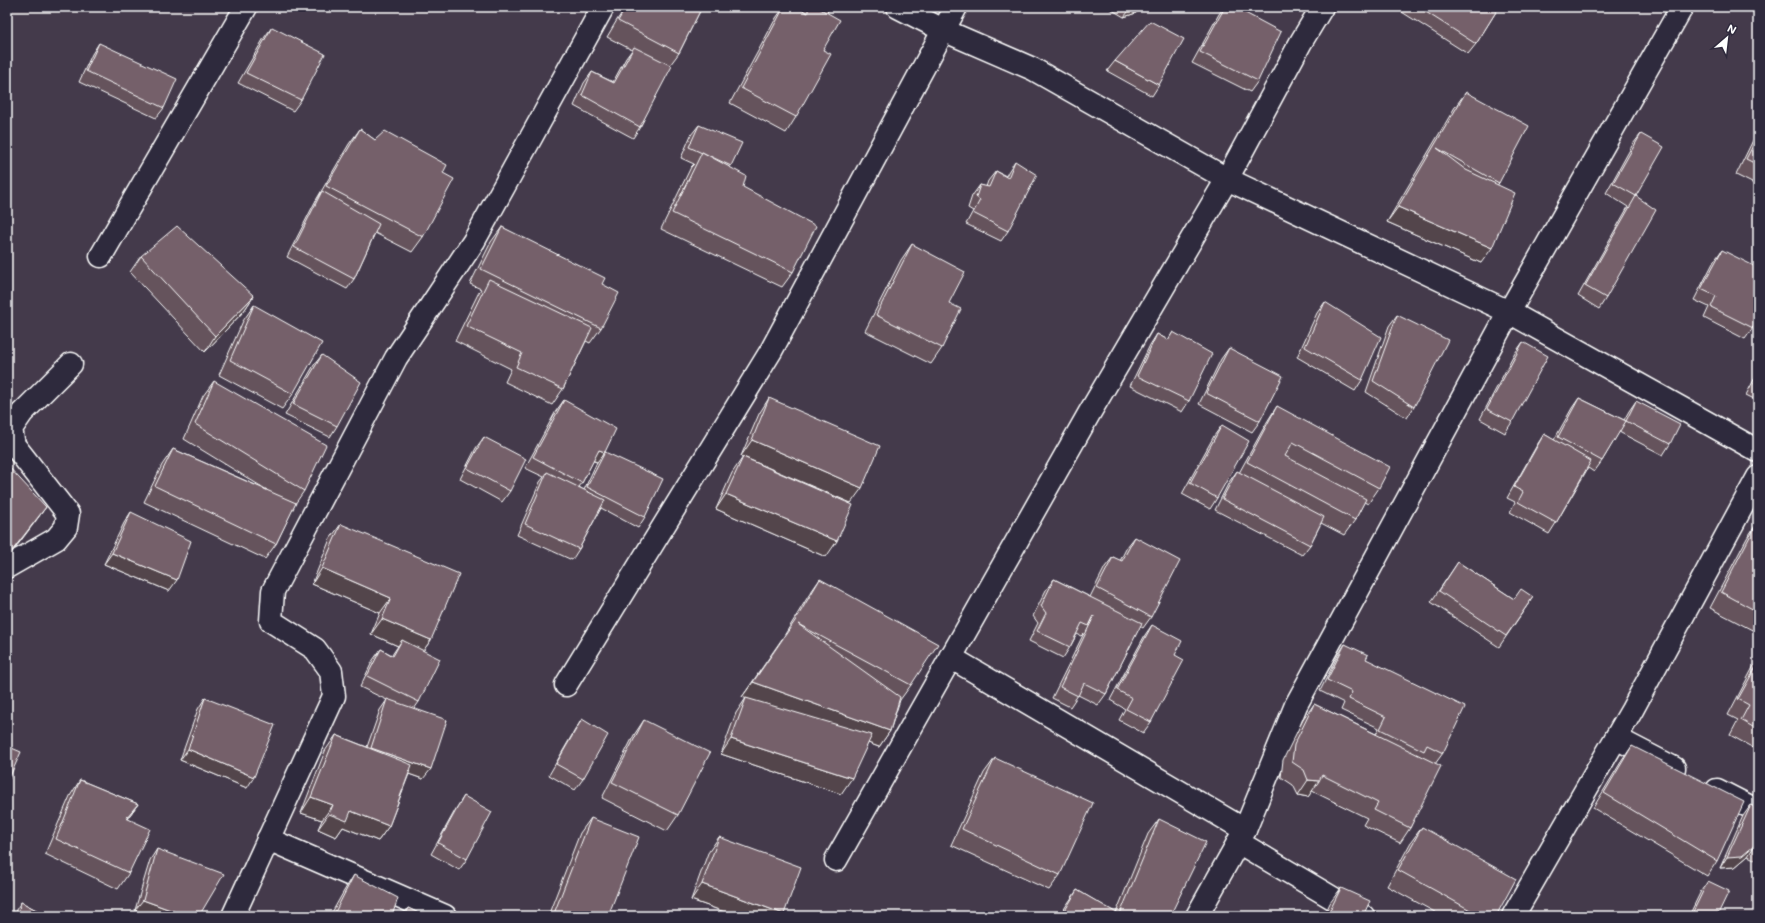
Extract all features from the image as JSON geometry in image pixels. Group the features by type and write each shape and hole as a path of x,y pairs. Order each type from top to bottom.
{"street":[{"path":"101,256 246,7"},
{"path":"233,916 334,696 331,671 315,649 271,621 273,591 396,358 474,241 603,7"},
{"path":"898,7 943,30 1033,69 1227,179 1509,312 1758,451"},
{"path":"566,685 771,351 956,7"},
{"path":"836,860 1094,406 1227,179 1301,42 1322,7"},
{"path":"1197,916 1241,836 1296,705 1509,312 1682,7"},
{"path":"7,568 56,539 66,527 68,514 14,445 10,429 22,412 71,364"},
{"path":"1513,916 1616,738 1758,477"},
{"path":"950,657 1241,836 1363,916"},
{"path":"1616,738 1758,811"},
{"path":"268,839 445,916"}],"building":[{"path":"626,7 643,9 644,7 702,7 679,53 618,21"},
{"path":"784,7 796,7 808,13 808,7 817,7 840,20 823,50 831,54 796,117 741,88"},
{"path":"1225,7 1234,7 1281,32 1258,81 1200,52"},
{"path":"1418,7 1499,7 1476,44"},
{"path":"1150,21 1184,39 1159,85 1115,61"},
{"path":"272,27 325,54 301,100 246,73"},
{"path":"99,43 177,79 164,108 86,71"},
{"path":"634,47 672,66 640,127 582,95 592,72 614,83"},
{"path":"1466,92 1529,126 1499,183 1437,148 1466,170 1515,193 1492,248 1398,207"},
{"path":"699,125 742,143 731,166 689,147"},
{"path":"360,129 375,140 385,131 447,165 443,173 454,179 423,237 326,186"},
{"path":"1641,134 1664,147 1636,196 1613,183"},
{"path":"1758,136 1758,165 1746,159"},
{"path":"702,152 746,176 743,187 816,226 793,272 672,213"},
{"path":"1015,161 1037,175 1008,231 973,213 980,200 976,197 980,185 989,187 996,171 1008,178"},
{"path":"322,191 379,224 354,279 294,247"},
{"path":"1636,196 1656,210 1606,298 1585,286"},
{"path":"177,226 254,296 215,336 141,256"},
{"path":"502,227 605,278 602,284 619,293 601,328 481,269"},
{"path":"912,244 965,272 949,303 961,309 942,348 876,315"},
{"path":"1722,250 1758,268 1758,319 1753,328 1711,307 1716,296 1701,289"},
{"path":"489,279 592,328 563,389 516,367 522,353 466,326"},
{"path":"1325,302 1381,337 1362,380 1305,347"},
{"path":"254,305 322,343 293,394 230,360"},
{"path":"1397,315 1448,340 1414,407 1373,381"},
{"path":"1173,332 1212,354 1189,401 1137,376 1157,334 1168,340"},
{"path":"1523,342 1548,356 1512,422 1487,409"},
{"path":"1229,348 1283,376 1260,421 1206,393"},
{"path":"322,355 361,382 337,426 293,404"},
{"path":"1758,376 1758,387 1754,384"},
{"path":"214,381 326,445 304,491 195,424"},
{"path":"769,398 880,446 862,488 752,440"},
{"path":"1579,398 1626,421 1602,461 1558,437"},
{"path":"564,400 616,429 605,452 599,450 582,483 533,457"},
{"path":"1636,401 1680,424 1670,444 1626,421"},
{"path":"1277,406 1390,467 1379,488 1293,442 1285,456 1366,499 1355,520 1247,462"},
{"path":"1222,425 1249,441 1217,498 1190,483"},
{"path":"1544,434 1591,461 1556,523 1518,502 1523,492 1514,487"},
{"path":"484,437 526,459 510,491 467,468"},
{"path":"173,449 296,503 276,544 155,486"},
{"path":"605,452 663,479 645,517 587,487"},
{"path":"743,457 853,505 837,541 726,494"},
{"path":"7,465 46,507 8,556 7,555"},
{"path":"1237,471 1324,517 1310,545 1222,499"},
{"path":"547,472 605,500 579,549 525,524"},
{"path":"131,512 191,541 177,580 112,553"},
{"path":"1758,523 1758,612 1721,592"},
{"path":"341,524 459,574 431,640 382,619 391,598 322,568"},
{"path":"1135,537 1180,561 1151,617 1097,588 1113,557 1122,561"},
{"path":"1458,562 1514,599 1521,589 1533,597 1506,636 1439,591"},
{"path":"820,579 938,644 911,685 798,624 900,697 890,731 753,682 795,621"},
{"path":"1054,579 1142,623 1106,694 1084,683 1078,696 1060,687 1094,616 1089,626 1082,623 1070,647 1037,631 1046,613 1041,606"},
{"path":"1152,625 1182,641 1175,655 1184,660 1151,722 1126,709 1132,698 1117,690"},
{"path":"402,640 440,659 419,702 367,676 381,649 393,656"},
{"path":"1345,644 1368,655 1366,659 1465,707 1443,753 1427,745 1424,751 1380,729 1386,717 1349,699 1352,692 1327,680"},
{"path":"1758,663 1758,730 1741,720 1749,705 1738,699"},
{"path":"205,698 275,725 254,777 188,749"},
{"path":"746,698 872,735 852,778 731,739"},
{"path":"387,699 447,720 431,769 371,748"},
{"path":"1314,704 1441,766 1410,828 1374,810 1378,803 1322,775 1319,781 1308,780 1304,770 1292,762 1294,745"},
{"path":"582,719 608,735 583,779 556,764"},
{"path":"644,720 710,753 678,815 612,782"},
{"path":"336,735 412,765 389,826 351,811 347,821 329,814 333,805 311,797"},
{"path":"7,746 21,752 7,783"},
{"path":"1632,746 1744,802 1717,861 1604,793"},
{"path":"995,758 1093,803 1060,875 962,829"},
{"path":"80,780 138,804 126,818 150,829 129,873 56,839"},
{"path":"464,796 492,812 467,859 438,843"},
{"path":"1751,805 1758,809 1758,847 1755,845 1742,856 1727,857"},
{"path":"591,818 639,837 608,916 553,916"},
{"path":"1159,819 1206,842 1170,916 1124,916 1120,914"},
{"path":"1422,827 1516,879 1496,916 1481,916 1398,870"},
{"path":"719,837 801,867 784,914 702,884"},
{"path":"157,849 224,874 199,916 187,916 143,900"},
{"path":"354,875 398,898 392,916 333,916"},
{"path":"1708,881 1729,891 1717,916 1691,916"},
{"path":"1341,888 1370,901 1363,916 1327,916"},
{"path":"1077,890 1122,916 1067,916 1063,914"},
{"path":"21,902 48,916 17,916"},
{"path":"408,908 425,916 406,916"}]}
